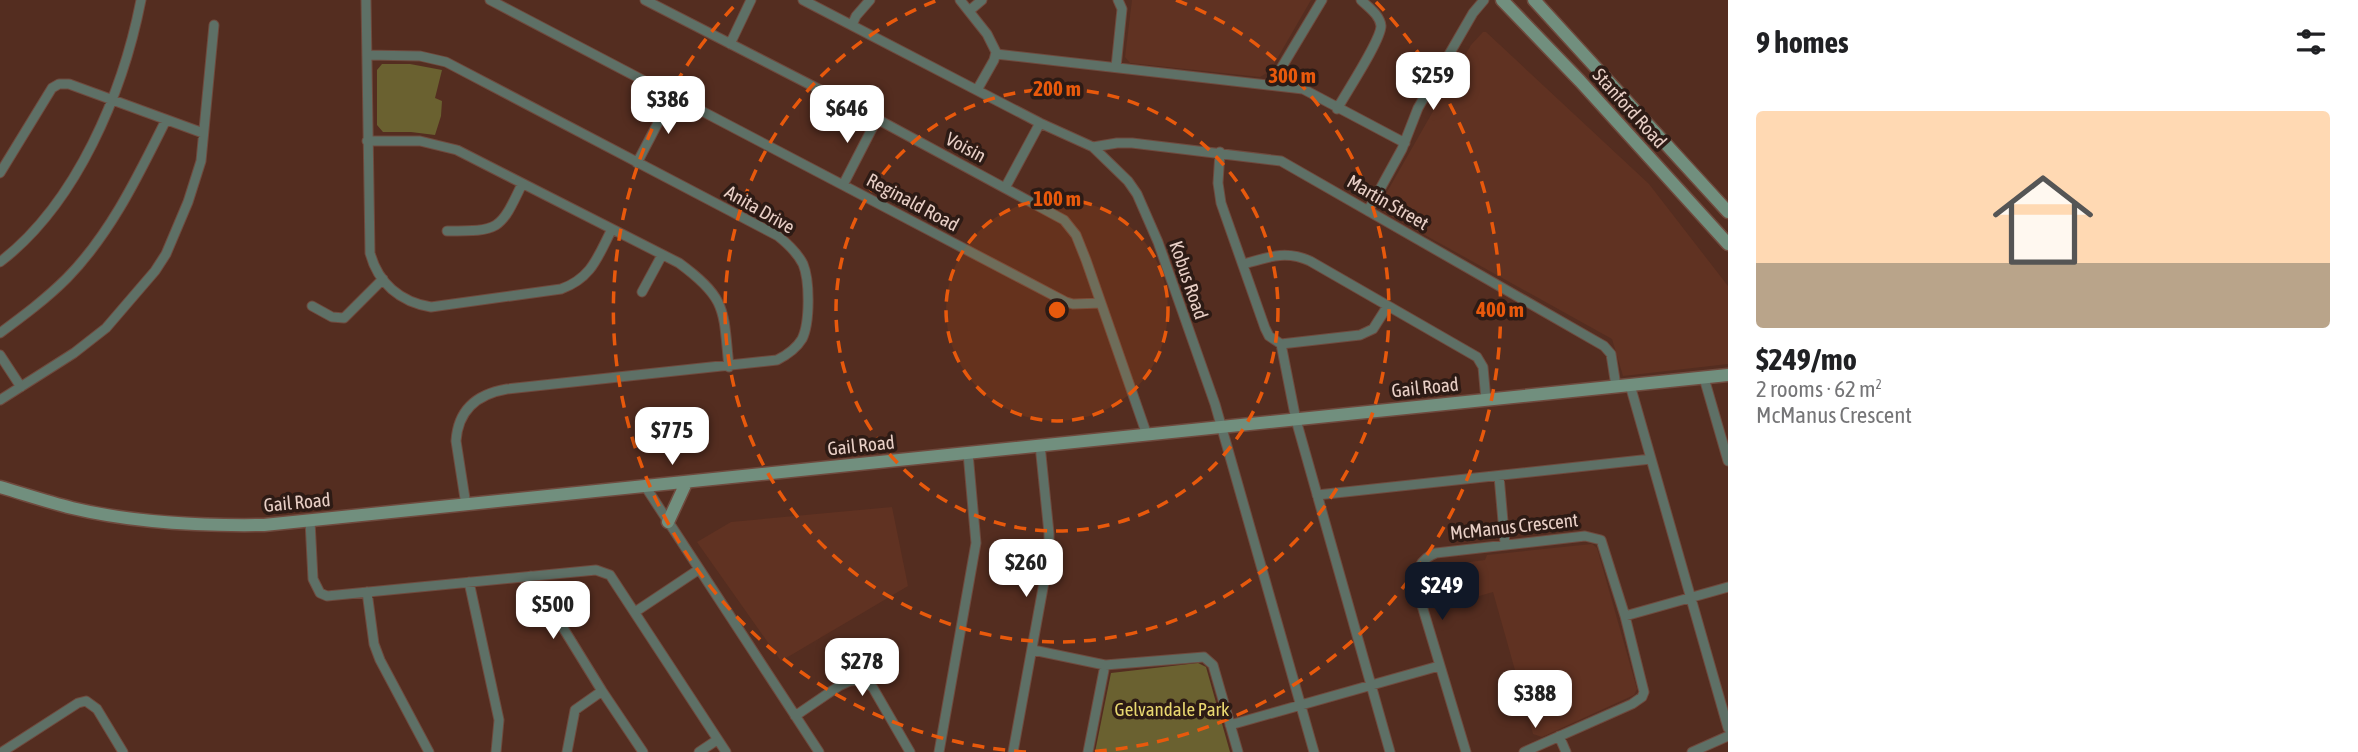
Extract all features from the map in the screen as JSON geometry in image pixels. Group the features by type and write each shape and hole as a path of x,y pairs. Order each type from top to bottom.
{"street":[{"path":"0,262 56,203 95,139 114,99 141,0"},
{"path":"366,0 370,253 375,267 396,293 414,304 431,307 575,285 585,277 612,229"},
{"name":"Reginald Road","path":"490,0 1066,302 1101,303"},
{"name":"Voisin","path":"645,0 1057,215 1072,229 1082,250 1147,435"},
{"path":"730,44 751,0"},
{"name":"Kobus Road","path":"803,0 1040,123 1093,147 1128,181 1143,206 1222,427 1314,752"},
{"path":"852,25 870,0"},
{"path":"960,0 987,34 996,54"},
{"path":"969,11 982,0"},
{"path":"1116,67 1122,9 1118,0"},
{"path":"1271,85 1322,0"},
{"path":"1337,108 1373,47 1381,27 1378,17 1361,0"},
{"path":"1368,211 1405,143 1418,108 1473,13 1484,0"},
{"name":"Stanford Road","path":"1502,0 1580,81 1728,244"},
{"name":"Stanford Road","path":"1534,0 1728,212"},
{"path":"0,400 74,353 106,328 155,271 173,241 198,176 214,25"},
{"path":"996,54 1303,89 1405,143"},
{"path":"977,90 996,54"},
{"name":"Anita Drive","path":"367,55 420,56 446,62 778,236 790,245 803,265 808,286 802,340 778,360 507,389 481,397 465,411 457,431 456,441 466,505"},
{"path":"0,173 56,85 69,84 204,133"},
{"path":"637,163 673,96"},
{"path":"0,333 66,279 86,257 116,216 166,120"},
{"path":"843,185 877,120"},
{"path":"1006,188 1040,123"},
{"path":"368,141 420,141 457,150 679,263 703,281 713,292 723,311 729,367"},
{"name":"Martin Street","path":"1093,147 1132,143 1281,161 1604,346 1611,354 1616,386"},
{"path":"0,152 9,162"},
{"path":"1220,152 1219,196 1269,336 1281,344 1360,335 1373,329 1387,307"},
{"path":"447,231 474,231 498,225 510,210 522,184"},
{"path":"1244,264 1274,255 1291,254 1300,257 1480,360 1484,371 1486,400"},
{"path":"642,292 662,255"},
{"path":"312,306 332,317 344,318 383,279"},
{"path":"1281,344 1296,420 1390,752"},
{"path":"0,355 21,387"},
{"name":"Gail Road","path":"0,487 72,508 157,520 231,525 310,521 1728,374"},
{"path":"1704,378 1728,461"},
{"path":"1630,385 1728,728"},
{"path":"1013,752 1033,650 1049,543 1040,446"},
{"path":"939,752 976,543 968,453"},
{"path":"1317,495 1651,459"},
{"path":"1499,476 1505,544"},
{"path":"668,522 686,482"},
{"path":"645,486 819,752"},
{"path":"310,521 313,579 320,593 336,596 603,571 610,575 726,752"},
{"name":"McManus Crescent","path":"1466,752 1417,589 1418,568 1426,558 1436,553 1586,536 1601,540 1625,616 1644,692 1642,697 1524,752"},
{"path":"635,612 698,570"},
{"path":"531,576 643,752"},
{"path":"469,582 499,720 496,752"},
{"path":"1625,616 1728,587"},
{"path":"368,592 377,652 429,752"},
{"path":"1033,650 1105,665 1204,657 1213,665 1238,752"},
{"path":"1088,752 1105,665"},
{"path":"1230,725 1439,666"},
{"path":"795,716 839,685 863,680 873,688 910,752"},
{"path":"567,752 575,710 602,691"},
{"path":"2,752 78,703 86,701 97,709 121,749 108,752"},
{"path":"1559,736 1566,752"},
{"path":"1692,752 1728,736"},
{"path":"699,752 718,740"}],"shaded area":[{"path":"1132,0 1311,0 1270,71 1260,77 1130,63 1125,57"},
{"path":"1483,32 1649,184 1728,286 1728,364 1623,376 1612,339 1380,210 1380,204 1471,45"},
{"path":"892,507 908,586 781,661 697,542 731,522"},
{"path":"1592,544 1597,548 1637,689 1634,695 1542,737 1533,734 1493,592 1435,609 1427,581 1439,566 1485,560 1487,555"}],"green space":[{"path":"382,64 410,64 442,70 435,98 442,101 435,135 383,132 377,125 377,70"},
{"name":"Gelvandale Park","path":"1198,663 1206,667 1230,752 1095,752 1111,673"}]}
